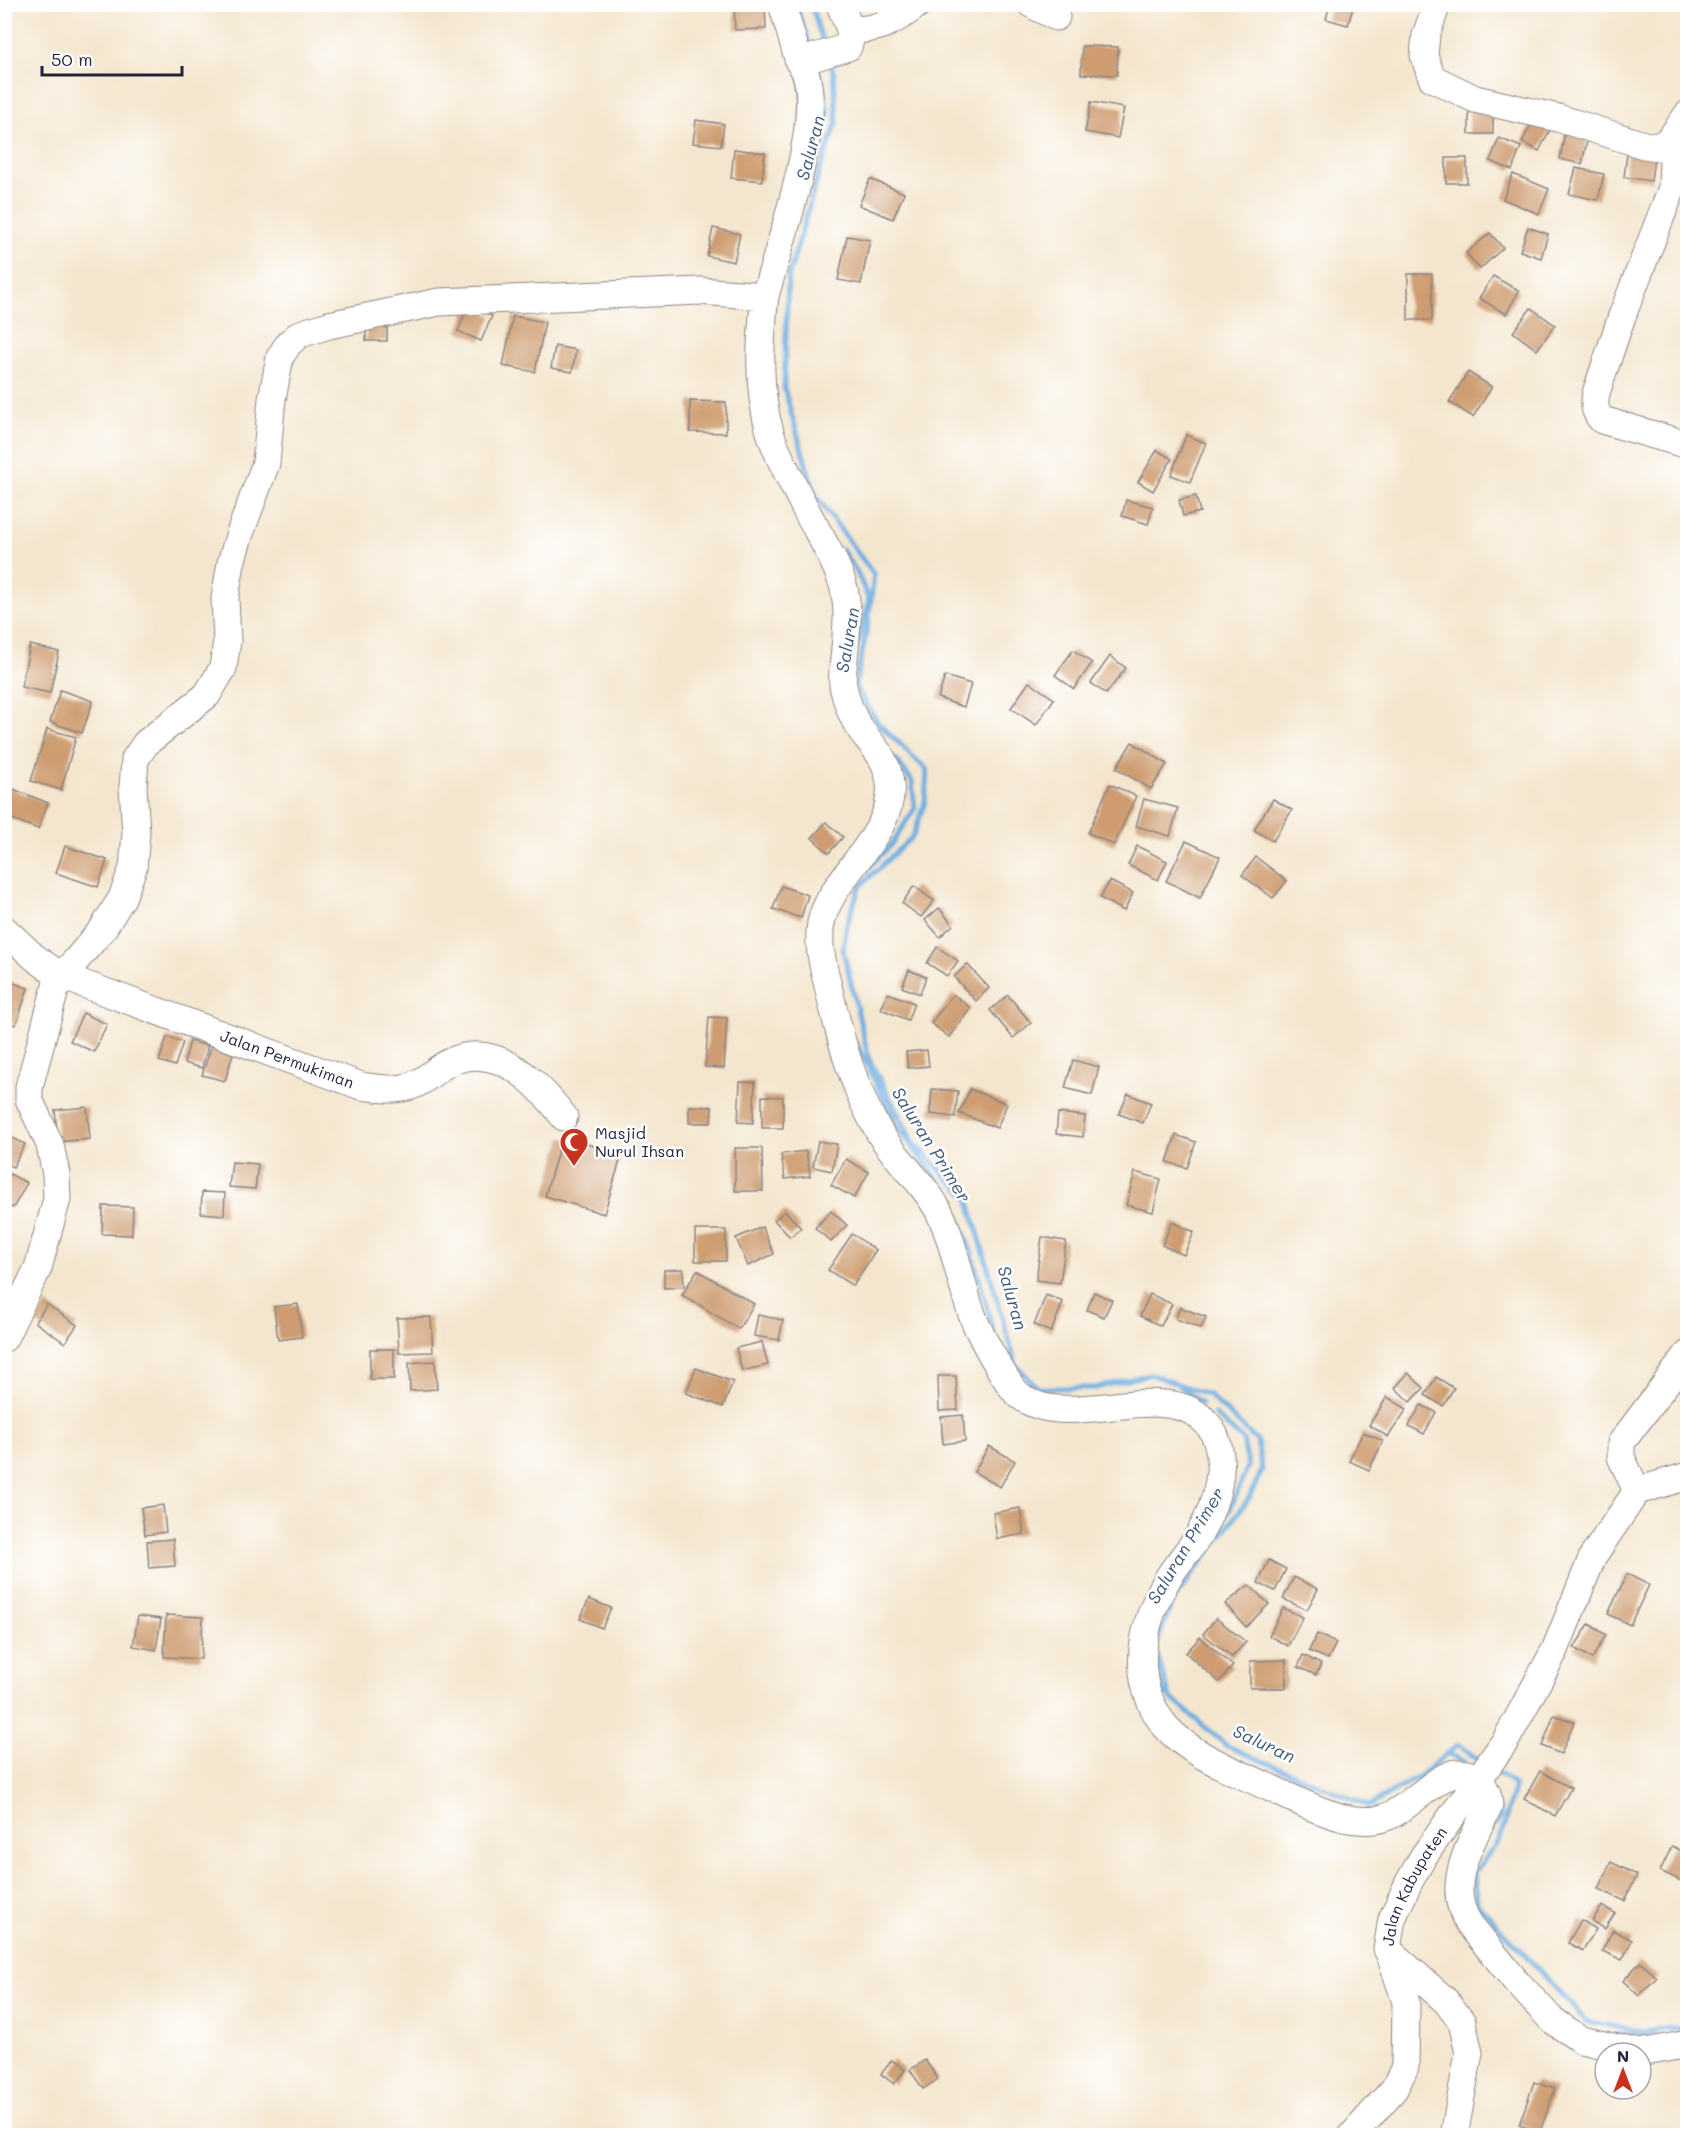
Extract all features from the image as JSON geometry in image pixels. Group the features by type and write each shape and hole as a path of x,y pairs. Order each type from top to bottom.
{"street":[{"path":"782,4 805,61 810,96 806,149 765,296 761,343 763,404 771,436 802,504 834,563 843,586 848,613 842,685 856,724 883,756 891,787 887,808 873,840 834,892 822,920 820,952 832,1005 853,1075 867,1109 884,1139 935,1203 945,1223 975,1322 1013,1389 1024,1401 1046,1408 1100,1408 1162,1403 1179,1405 1204,1420 1212,1430 1220,1450 1220,1468 1213,1503 1200,1534 1170,1575 1157,1599 1147,1626 1142,1654 1149,1699 1166,1726 1195,1751 1310,1807 1349,1820 1383,1819 1397,1812 1450,1774 1461,1772 1479,1776 1487,1788 1490,1798 1489,1806 1466,1854 1457,1893 1463,1915 1470,1924 1515,1980 1551,2019 1581,2040 1641,2053 1688,2044"},
{"path":"840,4 849,38"},
{"path":"805,61 864,30 876,28 918,4"},
{"path":"1031,4 1056,17"},
{"path":"1437,4 1426,35 1424,56 1432,78 1475,99 1558,118 1644,145 1659,147 1670,139 1688,114"},
{"path":"1670,139 1673,161 1672,188 1622,316 1594,404 1596,414 1602,420 1688,445"},
{"path":"4,1338 15,1291 38,1268 57,1199 56,1174 50,1145 29,1099 29,1087 59,975 71,966 102,930 122,898 134,868 135,759 146,743 207,695 223,668 227,641 225,598 231,563 266,463 272,399 280,357 288,343 300,334 329,325 439,302 700,291 765,296"},
{"name":"Jalan Permukiman","path":"4,929 34,957 59,975 361,1086 393,1090 421,1082 450,1062 468,1057 488,1057 507,1062 547,1094 564,1117"},
{"path":"1688,1354 1621,1443 1621,1457 1637,1491 1688,1476"},
{"name":"Jalan Kabupaten","path":"1352,2136 1394,2089 1405,2067 1406,2002 1386,1948 1392,1919 1423,1857 1506,1740 1555,1650 1593,1556 1637,1491"},
{"path":"1386,1948 1446,2001 1462,2022 1469,2053 1454,2136"}],"building":[{"path":"734,4 765,4 766,29 735,30"},
{"path":"1330,4 1354,4 1348,25 1326,19"},
{"path":"1082,46 1118,47 1117,75 1081,74"},
{"path":"1091,102 1124,108 1118,138 1085,132"},
{"path":"1493,105 1493,134 1469,134 1469,106"},
{"path":"1537,113 1554,122 1539,151 1522,142"},
{"path":"696,120 724,124 721,146 693,143"},
{"path":"1565,131 1588,136 1582,164 1560,159"},
{"path":"1499,138 1521,147 1512,170 1490,161"},
{"path":"1628,147 1655,151 1651,181 1624,177"},
{"path":"734,149 765,153 762,181 731,178"},
{"path":"1446,158 1467,158 1467,183 1446,183"},
{"path":"1576,168 1604,174 1598,200 1569,194"},
{"path":"1513,174 1549,189 1539,214 1503,199"},
{"path":"870,179 904,193 893,219 859,205"},
{"path":"1528,227 1548,234 1541,258 1520,251"},
{"path":"713,228 740,234 734,262 707,256"},
{"path":"1490,233 1503,248 1480,269 1466,253"},
{"path":"847,236 870,240 861,284 838,280"},
{"path":"1408,274 1432,274 1432,320 1408,320"},
{"path":"1493,276 1519,291 1506,314 1479,298"},
{"path":"468,306 492,316 481,341 458,331"},
{"path":"1531,308 1555,325 1537,350 1513,332"},
{"path":"513,316 545,322 535,372 503,366"},
{"path":"366,325 387,325 387,341 366,341"},
{"path":"555,346 576,350 572,372 551,368"},
{"path":"1468,372 1492,387 1473,417 1449,402"},
{"path":"690,401 726,402 726,433 690,432"},
{"path":"1186,435 1206,443 1190,482 1171,475"},
{"path":"1157,450 1172,459 1153,491 1138,482"},
{"path":"1196,496 1200,512 1183,516 1179,500"},
{"path":"1126,500 1153,507 1148,524 1122,516"},
{"path":"30,645 59,652 50,693 21,687"},
{"path":"1073,650 1092,663 1074,689 1055,675"},
{"path":"1110,656 1126,668 1106,694 1091,683"},
{"path":"945,676 971,684 964,707 938,698"},
{"path":"1029,682 1054,699 1036,725 1011,708"},
{"path":"60,690 93,701 82,733 50,722"},
{"path":"47,729 76,737 61,790 31,781"},
{"path":"1132,742 1167,764 1151,789 1116,768"},
{"path":"1110,784 1136,796 1114,845 1088,833"},
{"path":"8,787 48,803 38,829 4,816 4,796"},
{"path":"1144,799 1178,808 1170,836 1136,826"},
{"path":"1273,799 1292,810 1273,841 1254,830"},
{"path":"826,822 843,837 829,853 812,838"},
{"path":"1186,841 1220,857 1200,898 1166,881"},
{"path":"65,846 107,860 98,887 56,873"},
{"path":"1137,846 1167,861 1158,880 1128,865"},
{"path":"1256,857 1287,881 1273,898 1242,875"},
{"path":"1110,881 1133,893 1124,911 1100,898"},
{"path":"781,886 808,895 801,918 773,909"},
{"path":"914,886 934,901 921,917 902,903"},
{"path":"939,908 953,925 940,937 925,920"},
{"path":"937,947 958,961 947,976 927,963"},
{"path":"967,964 989,988 976,1001 954,977"},
{"path":"909,970 926,977 920,994 902,987"},
{"path":"5,980 28,988 16,1025 5,1021"},
{"path":"888,993 914,1003 908,1020 881,1009"},
{"path":"953,994 971,1008 949,1037 931,1023"},
{"path":"1008,995 1031,1023 1013,1038 990,1010"},
{"path":"83,1013 107,1024 94,1052 70,1041"},
{"path":"709,1017 727,1018 724,1068 705,1067"},
{"path":"167,1037 183,1042 175,1066 159,1061"},
{"path":"190,1041 208,1046 202,1068 184,1063"},
{"path":"212,1044 234,1050 225,1081 202,1075"},
{"path":"927,1050 929,1066 908,1068 906,1052"},
{"path":"1073,1060 1099,1067 1092,1095 1065,1088"},
{"path":"740,1082 755,1082 753,1123 738,1122"},
{"path":"932,1089 958,1091 955,1117 930,1114"},
{"path":"970,1089 1007,1104 997,1128 959,1113"},
{"path":"1128,1094 1151,1103 1143,1123 1119,1114"},
{"path":"762,1096 783,1097 783,1128 762,1128"},
{"path":"689,1106 712,1107 711,1123 689,1123"},
{"path":"87,1107 90,1139 58,1142 55,1110"},
{"path":"1058,1113 1085,1116 1083,1137 1056,1134"},
{"path":"4,1134 25,1144 13,1167 4,1163"},
{"path":"1176,1135 1196,1142 1187,1168 1167,1162"},
{"path":"562,1137 622,1154 604,1214 545,1196"},
{"path":"818,1141 837,1144 832,1171 813,1167"},
{"path":"735,1148 762,1148 763,1191 735,1191"},
{"path":"806,1151 810,1176 785,1179 781,1154"},
{"path":"846,1159 869,1172 854,1198 831,1185"},
{"path":"232,1162 258,1164 255,1189 229,1187"},
{"path":"4,1171 27,1183 13,1208 4,1203"},
{"path":"1135,1172 1161,1179 1153,1212 1126,1205"},
{"path":"202,1192 225,1193 224,1215 201,1213"},
{"path":"103,1206 133,1207 132,1235 102,1234"},
{"path":"785,1211 801,1228 790,1237 774,1220"},
{"path":"831,1211 847,1225 831,1242 815,1228"},
{"path":"1172,1222 1194,1232 1184,1255 1162,1245"},
{"path":"762,1227 774,1254 748,1266 736,1238"},
{"path":"695,1230 726,1230 726,1261 695,1261"},
{"path":"852,1234 876,1250 853,1286 828,1270"},
{"path":"1042,1237 1066,1241 1060,1283 1036,1280"},
{"path":"683,1269 684,1287 664,1288 664,1270"},
{"path":"697,1270 754,1304 739,1329 682,1295"},
{"path":"1094,1292 1112,1300 1104,1317 1087,1310"},
{"path":"1150,1294 1172,1304 1161,1326 1140,1316"},
{"path":"1046,1295 1063,1302 1051,1332 1034,1325"},
{"path":"47,1304 77,1325 65,1343 35,1322"},
{"path":"298,1304 302,1337 278,1340 274,1307"},
{"path":"1180,1307 1206,1317 1201,1328 1176,1319"},
{"path":"758,1315 783,1320 779,1340 754,1336"},
{"path":"431,1317 433,1352 399,1353 397,1318"},
{"path":"762,1342 768,1365 742,1371 736,1348"},
{"path":"370,1349 394,1349 394,1379 370,1379"},
{"path":"435,1361 437,1389 410,1391 409,1363"},
{"path":"696,1368 733,1382 723,1407 686,1393"},
{"path":"1408,1373 1424,1388 1410,1402 1395,1388"},
{"path":"938,1376 956,1376 958,1410 939,1411"},
{"path":"1436,1377 1454,1388 1443,1406 1425,1395"},
{"path":"1387,1397 1407,1409 1388,1437 1369,1425"},
{"path":"1421,1405 1436,1412 1424,1434 1409,1426"},
{"path":"963,1415 965,1441 943,1444 941,1417"},
{"path":"1363,1432 1383,1441 1369,1470 1349,1461"},
{"path":"989,1446 1015,1461 1000,1487 974,1472"},
{"path":"163,1505 166,1532 145,1535 141,1508"},
{"path":"1020,1508 1024,1534 997,1539 993,1513"},
{"path":"173,1539 175,1566 149,1568 147,1541"},
{"path":"1269,1560 1286,1569 1275,1591 1258,1583"},
{"path":"1627,1574 1649,1585 1630,1625 1608,1614"},
{"path":"1294,1577 1318,1589 1307,1610 1283,1599"},
{"path":"1249,1585 1269,1604 1246,1627 1225,1604"},
{"path":"589,1599 611,1608 602,1628 580,1619"},
{"path":"1283,1608 1303,1617 1288,1646 1269,1636"},
{"path":"166,1615 203,1617 201,1659 164,1657"},
{"path":"138,1616 161,1619 156,1650 133,1646"},
{"path":"1216,1618 1246,1642 1232,1657 1203,1634"},
{"path":"1589,1624 1606,1635 1592,1659 1574,1648"},
{"path":"1317,1634 1336,1643 1328,1659 1309,1651"},
{"path":"1200,1637 1233,1666 1219,1682 1186,1653"},
{"path":"1303,1655 1321,1664 1316,1675 1298,1667"},
{"path":"1286,1660 1286,1688 1250,1688 1250,1661"},
{"path":"1554,1715 1574,1722 1561,1754 1542,1746"},
{"path":"1540,1771 1571,1788 1555,1816 1524,1799"},
{"path":"1672,1846 1688,1854 1688,1884 1660,1871"},
{"path":"1611,1862 1637,1875 1625,1901 1598,1889"},
{"path":"1602,1906 1615,1913 1605,1929 1592,1921"},
{"path":"1581,1920 1596,1929 1583,1951 1568,1943"},
{"path":"1613,1930 1632,1940 1622,1960 1602,1951"},
{"path":"1640,1962 1657,1977 1639,1996 1623,1981"},
{"path":"892,2060 905,2070 894,2084 881,2074"},
{"path":"925,2060 938,2079 923,2089 910,2070"},
{"path":"1534,2082 1555,2089 1540,2132 1519,2125"}],"waterway":[{"name":"Saluran","path":"811,4 824,46"},
{"name":"Saluran Primer","path":"797,9 812,51"},
{"name":"Saluran","path":"829,60 834,74 837,123 819,172 788,278 784,388 815,495 874,575 868,624 855,686 878,723 927,770 925,802 913,836 860,886 847,924 843,950 869,1059 913,1142 968,1198 1016,1365 1038,1388 1096,1388 1150,1374 1209,1395 1257,1441 1262,1470 1249,1498 1173,1601 1155,1648 1170,1697 1227,1746 1369,1806 1417,1778 1458,1745 1482,1762"},
{"name":"Saluran Primer","path":"817,66 824,88 828,115 819,140"},
{"name":"Saluran Primer","path":"842,549 857,572 869,600 858,642"},
{"name":"Saluran Primer","path":"863,873 891,845 915,808 912,781 896,759"},
{"name":"Saluran Primer","path":"856,1043 899,1129 952,1203 972,1253 993,1330"},
{"name":"Saluran Primer","path":"1180,1387 1201,1403"},
{"name":"Saluran Primer","path":"1215,1415 1243,1440 1248,1466 1231,1507 1218,1525"},
{"name":"Saluran Primer","path":"1154,1661 1162,1690 1168,1696"},
{"name":"Saluran Primer","path":"1446,1754 1464,1762"},
{"name":"Saluran","path":"1494,1771 1515,1785 1500,1839 1474,1873 1477,1903 1587,2022 1641,2031 1688,2027"},
{"name":"Saluran Primer","path":"1491,1829 1500,1818 1499,1809"},
{"name":"Saluran","path":"1618,2035 1654,2033"}],"place":[{"name":"Masjid Nurul Ihsan","path":"574,1168"}]}
